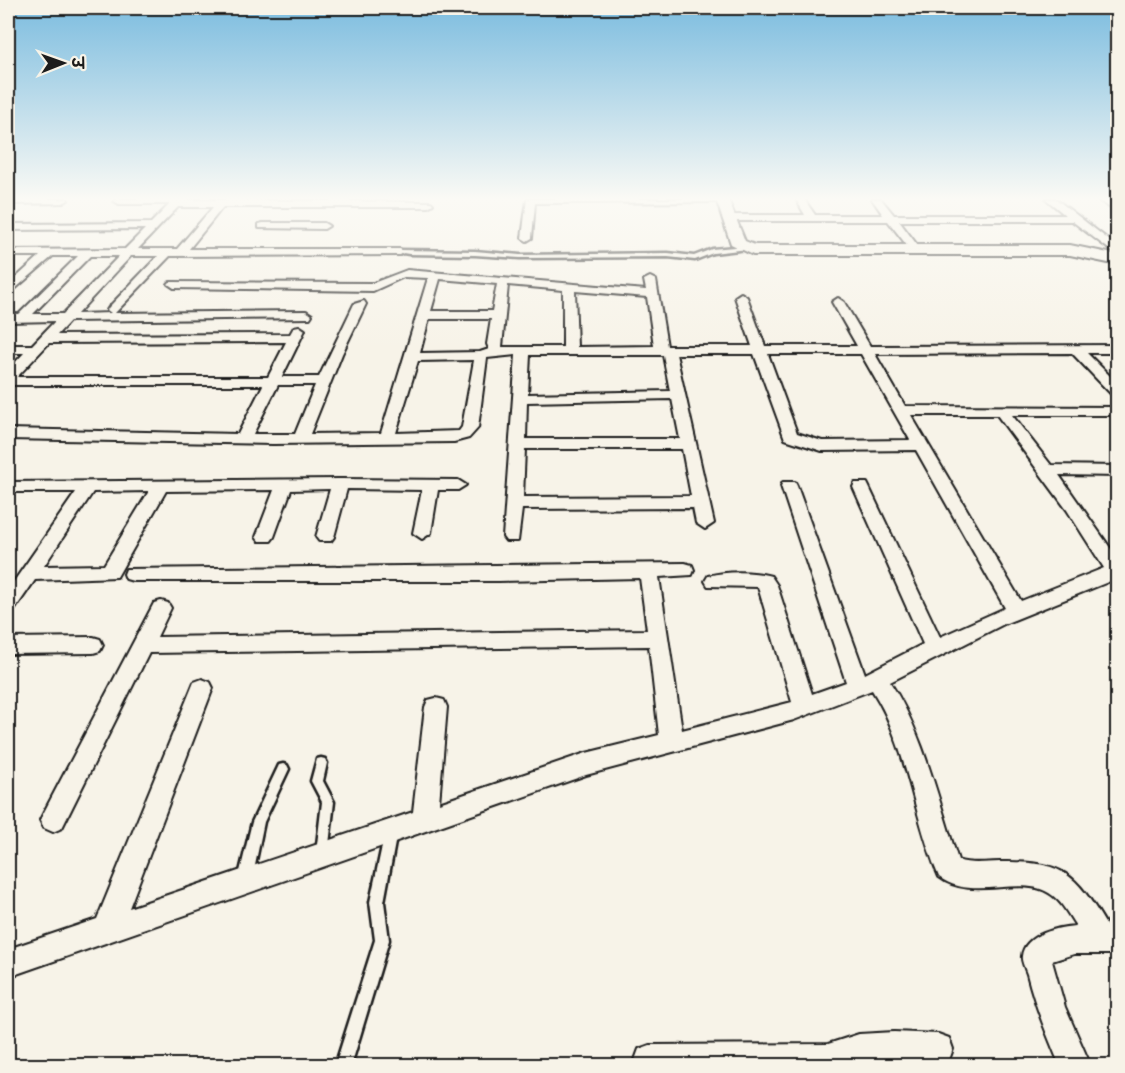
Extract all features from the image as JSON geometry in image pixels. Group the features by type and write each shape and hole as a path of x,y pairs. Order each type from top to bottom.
{"street":[{"path":"8,380 131,249"},
{"path":"837,249 1070,250 1118,260"},
{"path":"8,291 51,252"},
{"path":"22,318 88,252"},
{"path":"8,253 400,252"},
{"path":"113,310 167,253"},
{"path":"174,284 373,287 386,285 401,273 653,294"},
{"path":"387,438 435,275"},
{"path":"497,351 494,344 503,280"},
{"path":"650,280 665,351 678,395 705,523"},
{"path":"569,287 570,352"},
{"path":"741,297 790,436 822,446 919,445"},
{"path":"838,302 1017,611"},
{"path":"301,438 360,303"},
{"path":"8,318 309,311 275,381 244,437"},
{"path":"424,315 499,315"},
{"path":"8,349 41,344 296,338"},
{"path":"1075,349 1118,393"},
{"path":"412,357 481,356 497,351 1118,349"},
{"path":"512,537 524,352"},
{"path":"8,434 301,438 464,435 470,428 481,356"},
{"path":"8,380 324,381"},
{"path":"522,398 678,395"},
{"path":"899,410 1118,411"},
{"path":"8,963 586,764 805,707 867,683 935,648 1116,570 1073,506 1002,410"},
{"path":"518,444 688,444"},
{"path":"1045,470 1118,471"},
{"path":"265,537 285,484"},
{"path":"325,537 340,484"},
{"path":"422,533 431,485"},
{"path":"8,487 458,485"},
{"path":"789,486 867,683 890,700 948,868 959,874 1027,873 1056,879 1109,940"},
{"path":"8,604 88,487"},
{"path":"29,573 110,572 160,487"},
{"path":"861,487 935,648"},
{"path":"515,503 700,502"},
{"path":"133,574 475,574 685,570"},
{"path":"649,571 672,743"},
{"path":"715,581 757,580 764,581 767,585 805,707"},
{"path":"53,820 160,608"},
{"path":"142,645 658,638"},
{"path":"8,646 93,645"},
{"path":"107,928 202,688"},
{"path":"425,819 436,707"},
{"path":"1076,1065 1045,991 1036,956 1044,946 1059,941 1109,940"},
{"path":"650,1060 825,1062 842,1052 864,1049 938,1049"}],"lane":[{"path":"400,252 433,255 468,252 518,258 644,255 695,258 712,251 734,249"},
{"path":"321,763 317,781 328,802 321,855"},
{"path":"245,882 258,822 283,770"},
{"path":"343,1065 382,940 377,902 392,830"}]}
